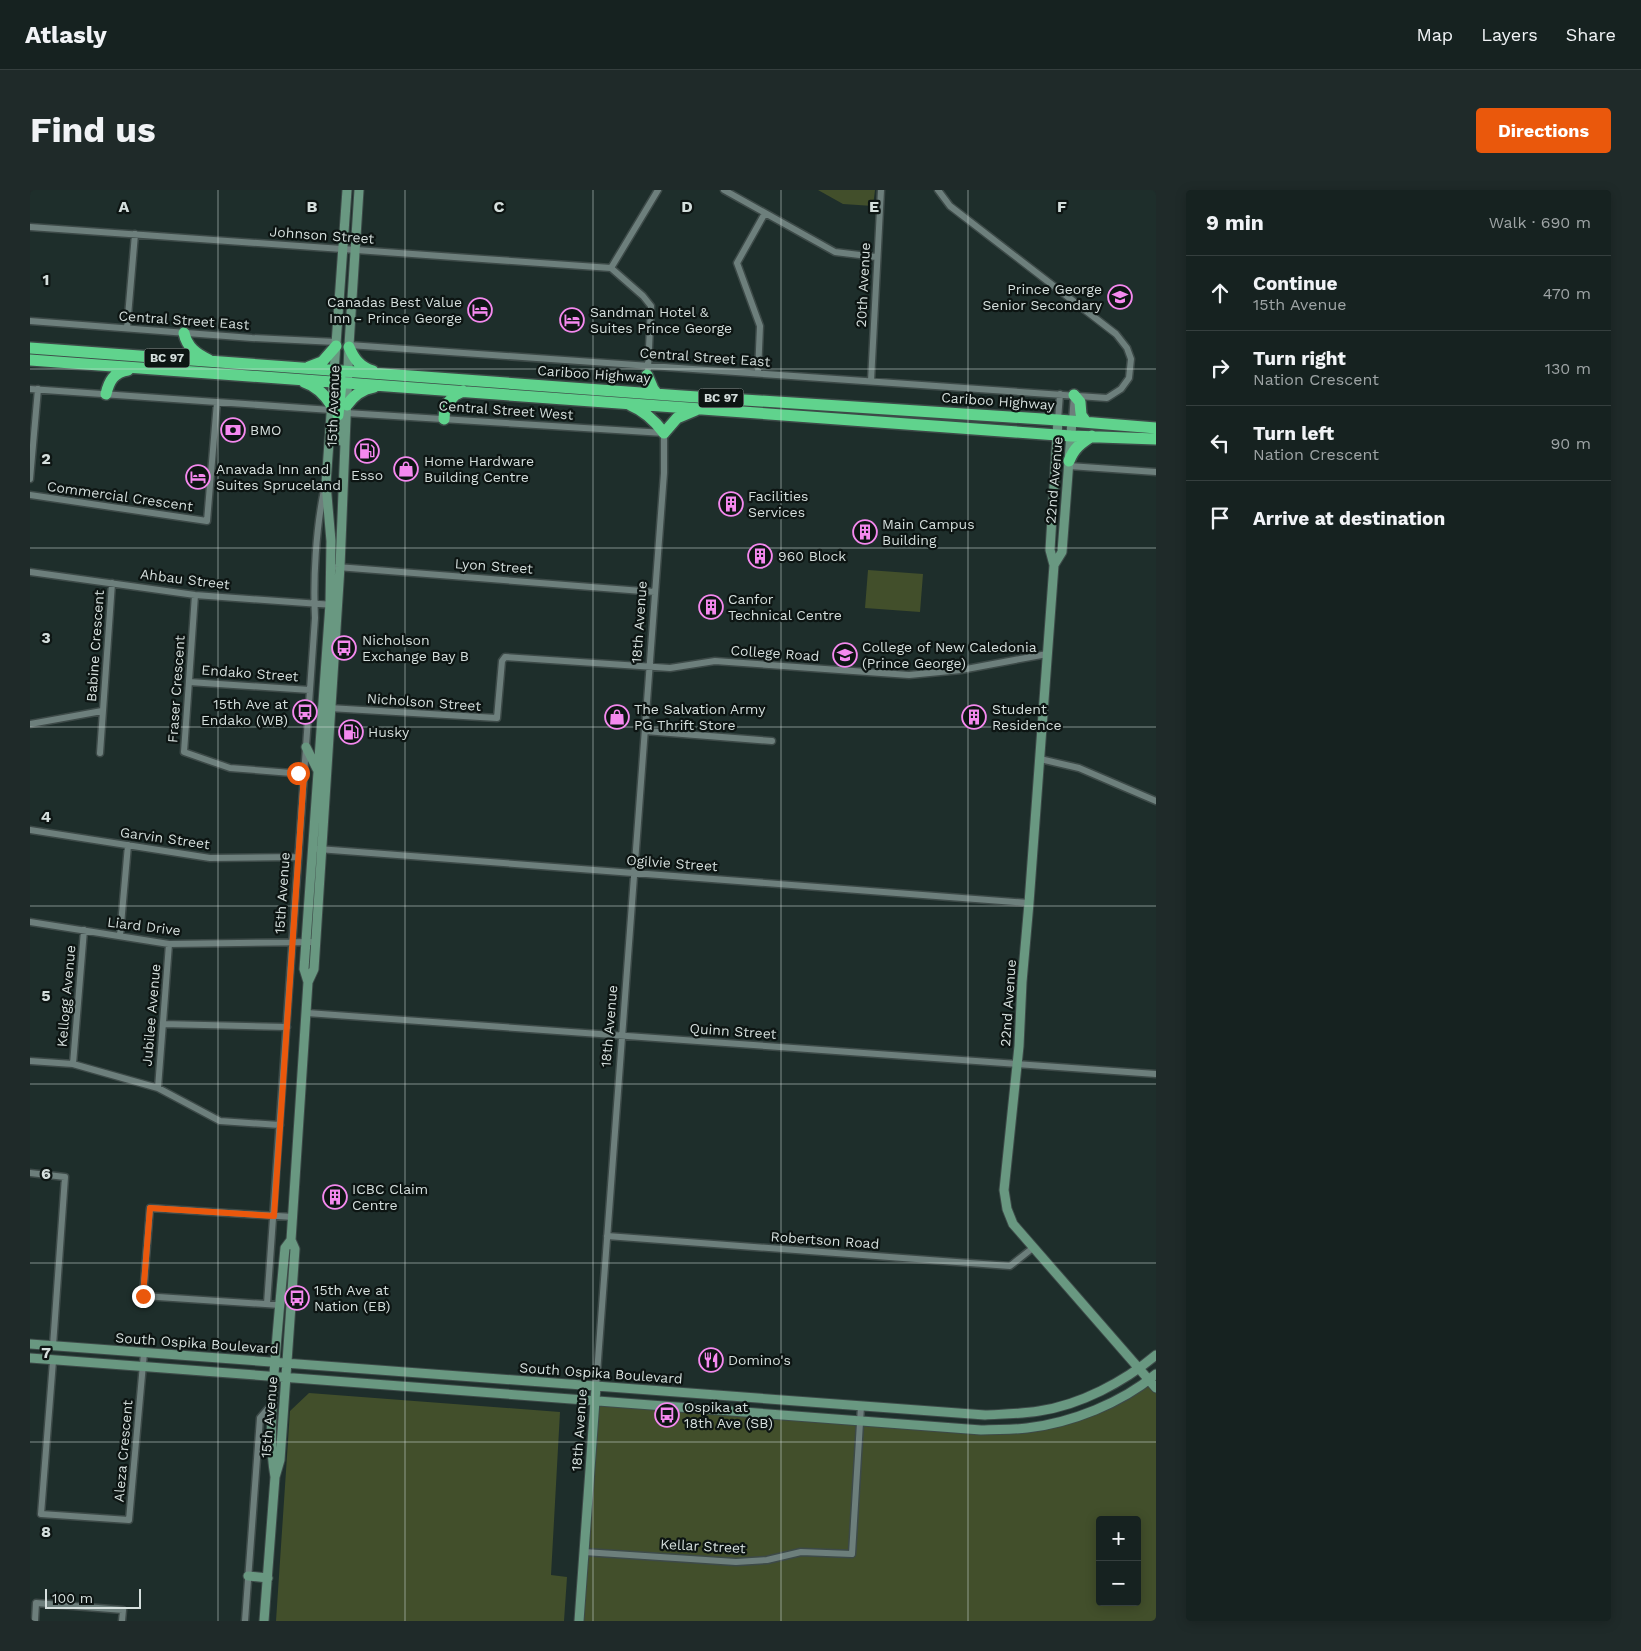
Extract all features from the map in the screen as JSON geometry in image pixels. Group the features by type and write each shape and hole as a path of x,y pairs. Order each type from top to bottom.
{"highway":[{"path":"184,333 185,339 193,351 213,362"},
{"path":"304,369 322,362 336,344"},
{"path":"339,410 360,392 384,380 361,365 354,358 349,346"},
{"name":"Cariboo Highway","path":"30,348 304,369 341,378"},
{"name":"Cariboo Highway","path":"30,360 295,379 341,378 635,392 1156,428"},
{"path":"106,394 116,373 142,368"},
{"path":"635,392 647,370"},
{"path":"647,370 653,389 657,394"},
{"path":"339,410 341,378"},
{"path":"295,379 310,384 339,410"},
{"name":"Cariboo Highway","path":"384,380 426,388 463,391 1071,436 1150,439"},
{"path":"426,388 436,395 445,406"},
{"path":"444,419 445,406 455,395 463,391"},
{"path":"1074,395 1080,402 1080,415 1086,422"},
{"path":"664,433 663,416 673,400 682,396"},
{"path":"621,402 645,413 653,419 664,433"},
{"path":"664,433 677,418 686,413 704,408"},
{"path":"1069,463 1073,451 1079,444 1092,436"},
{"path":"1150,439 1156,444"}],"main road":[{"name":"15th Avenue","path":"341,378 336,344 347,190"},
{"name":"15th Avenue","path":"341,378 349,346 359,190"},
{"name":"15th Avenue","path":"308,982 314,969 316,942 335,567 344,464 339,410"},
{"name":"15th Avenue","path":"335,567 326,484 339,410"},
{"name":"22nd Avenue","path":"1058,420 1050,550 1054,565 1017,1064 1004,1190 1007,1209 1014,1224 1140,1369 1152,1377 1156,1388"},
{"name":"22nd Avenue","path":"1054,565 1062,552 1072,421"},
{"name":"15th Avenue","path":"264,1621 275,1477 280,1460 287,1364 294,1249 291,1240 292,1217 307,1013 308,982 304,969 312,849 318,770 327,708"},
{"path":"306,746 318,770"},
{"name":"15th Avenue","path":"275,1477 270,1434 272,1404 285,1248 291,1240"},
{"name":"South Ospika Boulevard","path":"30,1344 985,1416 1039,1412 1089,1397 1140,1369 1156,1355"},
{"name":"South Ospika Boulevard","path":"30,1358 981,1430 1028,1428 1072,1418 1110,1404 1152,1377"},
{"name":"18th Avenue","path":"579,1621 596,1386"},
{"path":"248,1576 268,1578"}],"street":[{"path":"647,370 651,306 643,296 611,268 658,190"},
{"path":"724,190 835,252 876,257"},
{"name":"20th Avenue","path":"870,381 881,190"},
{"name":"Central Street East","path":"349,346 647,370 758,373 1107,398 1121,389 1129,378 1131,360 1127,348 1116,334 950,206 938,190"},
{"path":"758,373 760,326 737,263 765,213"},
{"name":"Johnson Street","path":"30,227 611,268"},
{"path":"127,328 135,234"},
{"name":"Central Street East","path":"30,322 336,344"},
{"name":"Central Street West","path":"30,388 444,419 664,433"},
{"path":"30,478 38,389"},
{"name":"22nd Avenue","path":"1058,420 1060,394"},
{"name":"22nd Avenue","path":"1072,421 1074,395"},
{"name":"Commercial Crescent","path":"30,495 208,521 217,402"},
{"name":"18th Avenue","path":"596,1386 664,473 664,433"},
{"path":"1069,463 1156,472"},
{"name":"15th Avenue","path":"267,1304 315,618 314,604 320,508 326,484"},
{"name":"Lyon Street","path":"335,567 655,592"},
{"name":"Ahbau Street","path":"30,572 195,595 334,605"},
{"name":"Babine Crescent","path":"100,753 112,583"},
{"name":"Fraser Crescent","path":"195,595 184,752 230,768 304,774"},
{"name":"College Road","path":"649,666 670,668 715,661 909,675 961,670 1047,654"},
{"name":"Nicholson Street","path":"327,708 495,719 497,716 502,661 505,657 649,666"},
{"name":"Endako Street","path":"189,682 310,690"},
{"name":"Babine Crescent","path":"30,724 102,711"},
{"path":"645,731 772,741"},
{"path":"1040,759 1079,768 1156,801"},
{"name":"Garvin Street","path":"30,830 210,858 298,858"},
{"path":"120,936 128,845"},
{"name":"Ogilvie Street","path":"312,849 1029,903"},
{"name":"Liard Drive","path":"30,922 169,944 316,942"},
{"name":"Kellogg Avenue","path":"73,1064 84,930"},
{"name":"Jubilee Avenue","path":"158,1088 169,944"},
{"name":"Quinn Street","path":"307,1013 1156,1074"},
{"path":"163,1024 287,1027"},
{"path":"30,1061 73,1064 158,1088 220,1120 280,1126"},
{"path":"30,1173 65,1177 53,1346"},
{"path":"280,1305 143,1296 150,1208 292,1217"},
{"name":"Robertson Road","path":"607,1236 1010,1266 1034,1247"},
{"name":"Aleza Crescent","path":"53,1361 41,1514 129,1520 144,1352"},
{"name":"15th Avenue","path":"245,1621 260,1418 272,1404"},
{"name":"Kellar Street","path":"584,1552 736,1562 767,1560 801,1552 852,1554 861,1406"},
{"path":"35,1621 36,1604 123,1610 122,1621"}],"green space":[{"path":"818,190 875,190 873,206 843,204"},
{"path":"868,570 923,574 920,612 865,608"},
{"path":"1148,1381 1156,1390 1156,1621 580,1621 596,1402 973,1428 1025,1426 1071,1419"},
{"path":"309,1393 560,1412 551,1575 567,1577 564,1621 276,1621 290,1411"}],"place":[{"name":"Prince George Senior Secondary","path":"1120,297"},
{"name":"Canadas Best Value Inn - Prince George","path":"480,310"},
{"name":"Sandman Hotel & Suites Prince George","path":"572,320"},
{"name":"BMO","path":"233,430"},
{"name":"Esso","path":"367,451"},
{"name":"Home Hardware Building Centre","path":"406,469"},
{"name":"Anavada Inn and Suites Spruceland","path":"198,477"},
{"name":"Facilities Services","path":"731,504"},
{"name":"Main Campus Building","path":"865,532"},
{"name":"960 Block","path":"760,556"},
{"name":"Canfor Technical Centre","path":"711,607"},
{"name":"Nicholson Exchange Bay B","path":"344,648"},
{"name":"College of New Caledonia (Prince George)","path":"845,655"},
{"name":"15th Ave at Endako (WB)","path":"305,712"},
{"name":"The Salvation Army PG Thrift Store","path":"617,717"},
{"name":"Student Residence","path":"974,717"},
{"name":"Husky","path":"351,732"},
{"name":"ICBC Claim Centre","path":"335,1197"},
{"name":"15th Ave at Nation (EB)","path":"297,1298"},
{"name":"Domino's","path":"711,1360"},
{"name":"Ospika at 18th Ave (SB)","path":"667,1415"}],"route":[{"path":"143,1296 150,1208 274,1216 304,774 298,773"}]}
